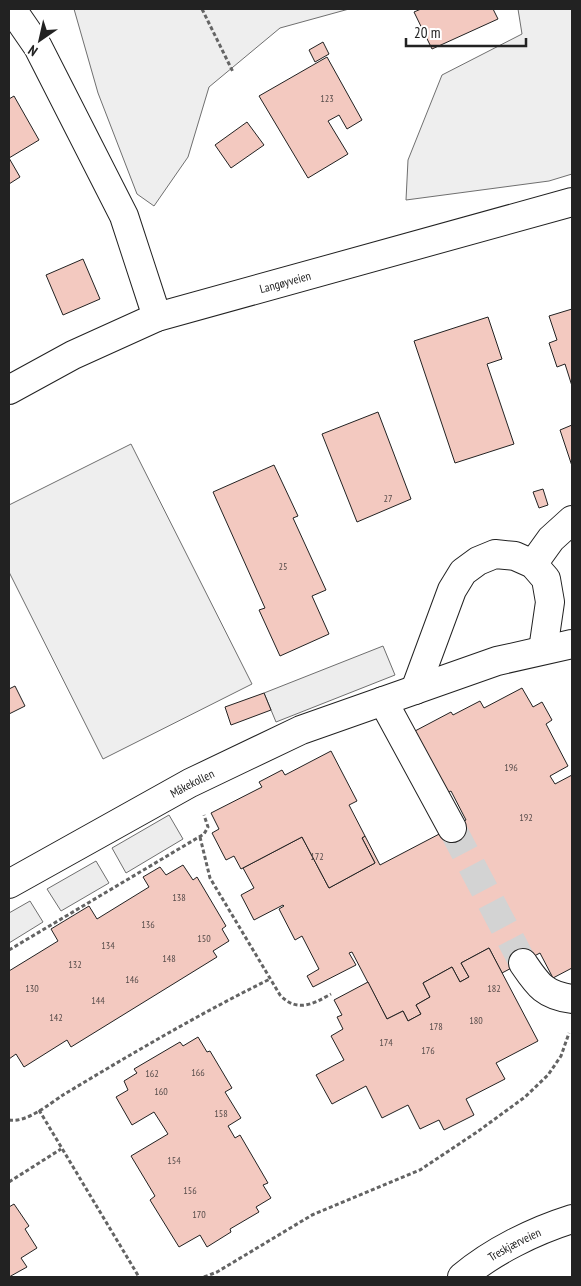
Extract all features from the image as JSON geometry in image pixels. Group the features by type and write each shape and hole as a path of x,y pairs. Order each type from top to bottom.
{"street":[{"path":"9,11 18,18 38,47 124,216 157,316"},
{"name":"Langøyveien","path":"9,390 73,355 157,316 321,273 572,202"},
{"path":"533,564 551,540 572,520"},
{"path":"415,690 452,590 463,572 478,560 495,554 515,556 533,564 546,579 550,602 543,650"},
{"name":"Måkekollen","path":"9,884 190,782 300,730 497,661 572,644"},
{"path":"383,701 452,828"},
{"path":"523,963 540,988 560,998 572,1000"},
{"name":"Treskjærveien","path":"462,1277 506,1247 572,1219"}],"path":[{"path":"202,9 233,72"},
{"path":"9,950 200,837 207,831 207,821 190,782"},
{"path":"200,837 210,878 280,995 294,1005 312,1004 331,994"},
{"path":"9,1120 19,1120 39,1110 168,1032 270,979"},
{"path":"204,1277 217,1272 312,1215 420,1170 478,1132 525,1097 548,1075 561,1056 571,1026"},
{"path":"39,1110 139,1277"},
{"path":"9,1182 61,1149"}],"shaded area":[{"path":"74,9 349,9 280,28 209,87 188,157 154,206 137,194 98,93"},
{"path":"518,9 572,9 572,174 549,181 406,200 408,160 442,75 522,34"},
{"path":"131,444 252,684 103,759 9,572 9,505"},
{"path":"383,646 395,675 276,722 264,693"},
{"path":"169,815 183,839 126,873 112,848"},
{"path":"96,861 109,883 61,911 47,889"},
{"path":"30,901 43,922 9,943 9,913"}],"building":[{"path":"421,9 493,9 498,19 432,49 414,12"},
{"path":"323,42 329,54 315,62 309,50"},
{"path":"327,57 362,120 347,129 339,115 328,121 348,154 308,178 259,96"},
{"path":"14,96 39,140 9,158 9,99"},
{"path":"247,122 264,145 231,168 215,145"},
{"path":"9,158 20,177 9,184"},
{"path":"83,259 100,299 63,315 46,275"},
{"path":"572,309 572,386 565,364 557,367 549,343 557,340 549,316"},
{"path":"488,317 502,359 487,364 514,444 455,463 414,341"},
{"path":"378,412 411,499 357,522 322,434"},
{"path":"572,425 572,466 560,430"},
{"path":"274,465 298,516 293,518 326,590 312,596 329,634 280,656 259,610 265,608 213,492"},
{"path":"543,489 548,505 539,508 533,492"},
{"path":"15,686 25,706 9,714 9,689"},
{"path":"522,688 533,707 542,702 552,720 546,724 568,766 550,776 555,784 572,775 572,968 553,978 540,953 502,973 489,948 461,963 469,977 460,982 452,967 423,983 430,997 416,1005 421,1014 408,1021 403,1011 387,1019 352,952 349,953 356,965 313,987 307,976 319,969 302,936 295,940 279,909 284,906 254,920 241,895 254,888 243,868 302,837 329,888 375,863 362,838 365,836 380,865 466,820 451,791 447,793 415,731 451,712 453,715 480,701 484,708"},
{"path":"264,693 271,710 231,725 225,707"},
{"path":"331,751 357,801 349,805 365,836 362,838 375,863 329,888 302,837 241,869 234,856 226,860 212,833 219,829 211,813 262,787 259,782 282,770 285,775"},
{"path":"183,865 193,880 197,877 226,926 222,929 229,941 213,951 217,957 71,1047 67,1040 24,1067 16,1054 9,1059 9,971 58,941 51,929 89,906 97,919 149,887 143,877 160,867 166,875"},
{"path":"489,948 538,1041 496,1063 505,1079 466,1099 474,1115 444,1130 439,1120 420,1129 408,1105 382,1118 366,1086 332,1104 316,1075 344,1060 331,1036 343,1029 337,1017 342,1015 334,1000 368,982 387,1019 403,1011 408,1021 421,1014 416,1005 430,997 423,983 452,967 460,982 469,977 461,963"},
{"path":"198,1037 207,1052 210,1051 232,1088 225,1092 241,1118 228,1126 235,1138 240,1135 268,1183 263,1185 271,1198 256,1207 259,1212 230,1229 231,1232 207,1247 200,1235 179,1247 150,1200 155,1196 131,1156 168,1134 154,1112 132,1125 116,1097 128,1090 124,1081 137,1073 134,1069 180,1042 183,1046"},
{"path":"14,1204 29,1226 25,1229 37,1248 21,1258 27,1267 9,1277 9,1207"}],"tunnel":[{"path":"452,828 523,963"}]}
